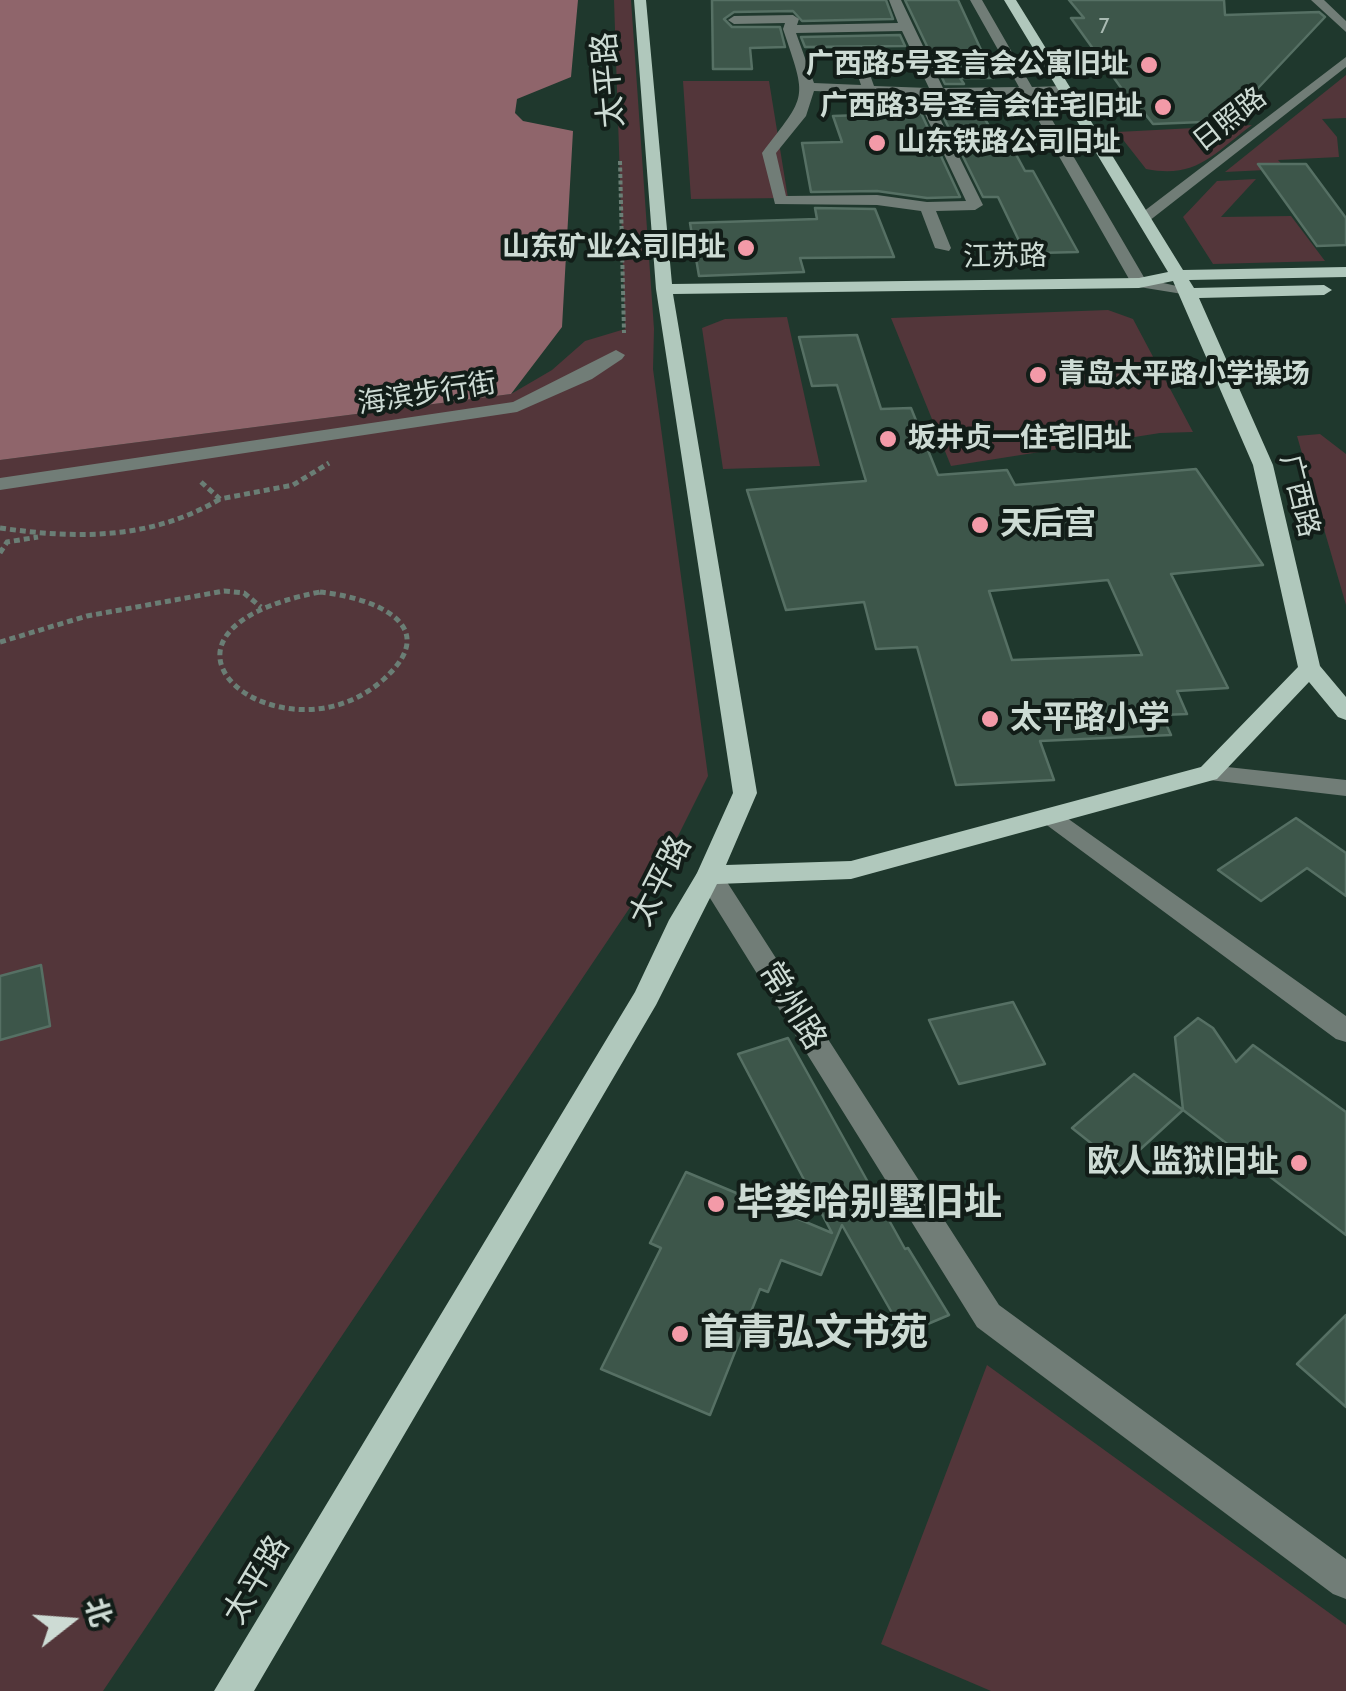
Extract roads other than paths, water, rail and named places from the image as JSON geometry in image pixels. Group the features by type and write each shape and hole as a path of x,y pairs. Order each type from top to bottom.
{"main road":[{"name":"太平路","path":"234,1691 646,998 745,794 664,289 640,0"},
{"name":"广西路","path":"1010,0 1183,284 1263,465 1309,668 1346,712"},
{"path":"1183,284 1346,272"},
{"name":"江苏路","path":"664,289 1139,283"},
{"path":"1183,284 1346,290"},
{"path":"709,875 852,870 1053,818 1209,772 1309,668"}],"street":[{"path":"791,0 791,24 809,87 799,116 769,152 780,201 975,205 895,0"},
{"path":"976,0 1139,283 1183,284"},
{"path":"1317,0 1346,28"},
{"path":"734,20 906,26"},
{"path":"858,55 868,86"},
{"name":"日照路","path":"1144,218 1346,61"},
{"path":"809,87 868,86 930,92 1064,90"},
{"path":"927,207 943,248"},
{"name":"海滨步行街","path":"0,484 516,407 586,375 616,355"},
{"path":"1209,772 1346,788"},
{"path":"1053,818 1346,1031"},
{"name":"常州路","path":"709,875 988,1316 1346,1581"}],"place":[{"name":"广西路5号圣言会公寓旧址","path":"1149,65"},
{"name":"广西路3号圣言会住宅旧址","path":"1163,107"},
{"name":"山东铁路公司旧址","path":"877,143"},
{"name":"山东矿业公司旧址","path":"746,248"},
{"name":"青岛太平路小学操场","path":"1038,375"},
{"name":"坂井贞一住宅旧址","path":"888,439"},
{"name":"天后宫","path":"980,525"},
{"name":"太平路小学","path":"990,719"},
{"name":"欧人监狱旧址","path":"1299,1163"},
{"name":"毕娄哈别墅旧址","path":"716,1204"},
{"name":"首青弘文书苑","path":"680,1334"}]}
